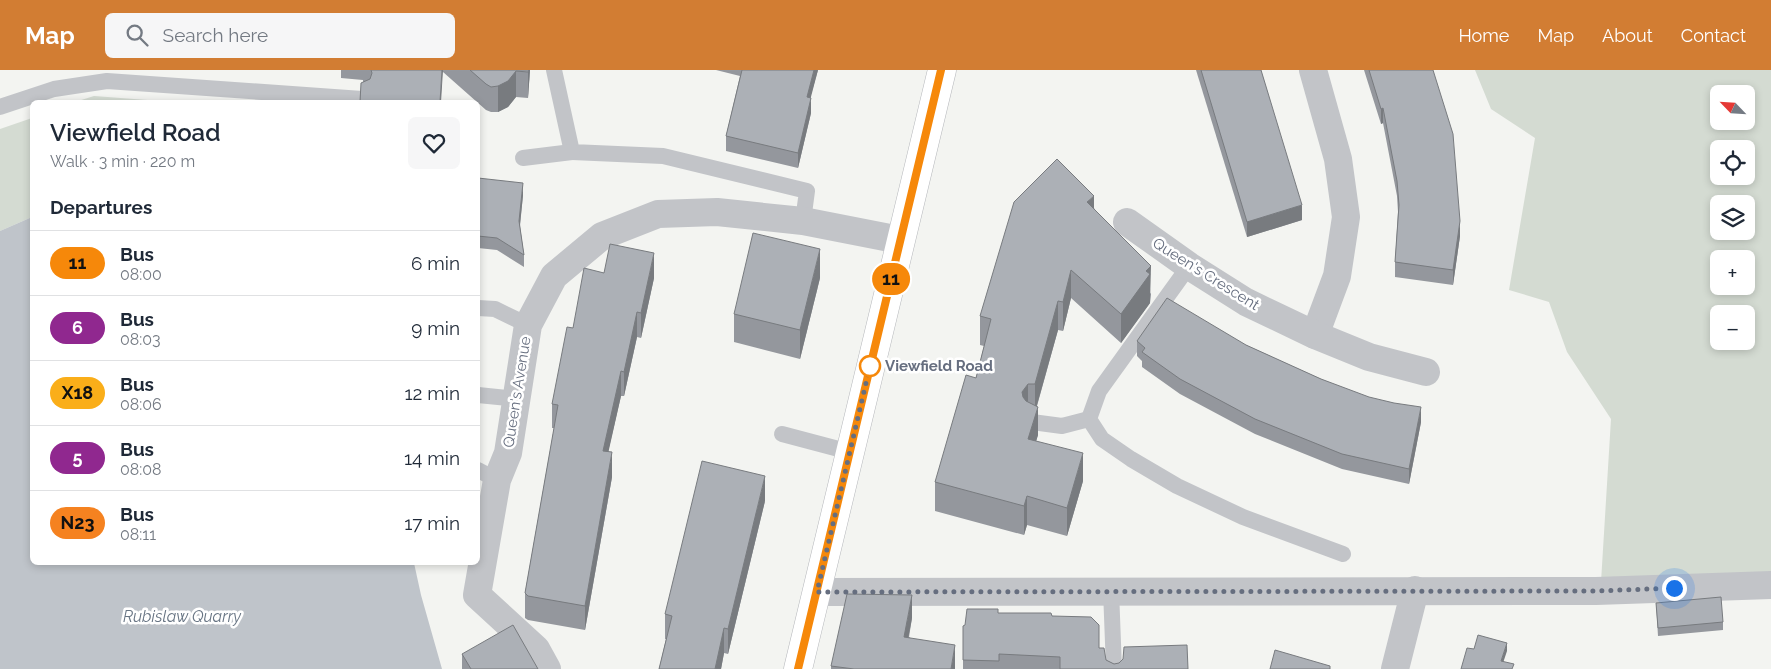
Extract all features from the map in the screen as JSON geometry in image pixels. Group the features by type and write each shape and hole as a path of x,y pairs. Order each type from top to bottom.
{"main road":[{"path":"798,669 942,70"}],"street":[{"path":"1313,70 1338,159 1346,217 1337,276 1315,334"},
{"name":"Queen's Avenue","path":"480,562 488,475 508,453 528,325 554,276 602,236 658,214 717,212 802,221 900,240"},
{"name":"Queen's Crescent","path":"1127,222 1189,266 1246,302 1370,357 1426,372"},
{"name":"Queen's Avenue","path":"480,565 477,595 536,649 547,669"},
{"path":"817,592 1111,590 1596,591 1771,586"},
{"path":"1395,669 1415,590"}],"lane":[{"path":"554,70 572,152"},
{"path":"0,107 54,89 107,81 240,96 362,99"},
{"path":"523,158 572,152 663,156 807,191 802,221"},
{"path":"1088,419 1099,391 1189,266"},
{"path":"480,308 495,309 528,325"},
{"path":"480,395 517,399"},
{"path":"1032,422 1062,426 1088,419"},
{"path":"1088,419 1102,438 1131,459 1177,486 1243,517 1343,554"},
{"path":"782,434 850,452"},
{"path":"1111,590 1114,669"}],"shaded area":[{"path":"1475,70 1771,70 1771,576 1601,582 1611,419 1567,352 1549,302 1509,290 1535,138 1491,109"},
{"path":"94,96 147,100 81,100"},
{"path":"30,119 30,218 0,231 0,129"}],"water":[{"name":"Rubislaw Quarry","path":"30,218 30,565 414,565 442,669 0,669 0,231"}],"building":[{"path":"371,70 442,70 440,100 360,100 361,83 370,79"},
{"path":"470,70 529,70 528,72 516,71 508,81 491,87"},
{"path":"742,70 814,70 807,97 811,98 798,153 726,136"},
{"path":"1201,70 1261,70 1302,205 1247,222"},
{"path":"1369,70 1433,70 1453,134 1460,221 1453,270 1395,262 1399,205 1397,181 1383,108 1381,109"},
{"path":"1057,159 1094,196 1087,202 1151,266 1146,271 1150,274 1121,314 1071,270 1063,302 1058,301 1035,384 1028,384 1022,392 1026,401 1038,407 1028,439 1083,453 1067,508 1027,496 1024,506 935,482 966,375 976,378 991,319 980,316 1014,202"},
{"path":"480,178 523,183 519,221 524,255 497,238 480,236"},
{"path":"753,233 820,249 800,330 734,314"},
{"path":"610,244 654,253 641,313 637,312 624,372 621,371 603,451 612,452 585,606 528,596 525,593 558,405 552,404 567,327 573,328 584,268 604,273"},
{"path":"1167,298 1246,345 1321,379 1369,397 1421,407 1409,469 1342,454 1255,419 1180,379 1142,352 1145,348 1137,341"},
{"path":"702,461 765,476 728,629 724,628 715,669 659,669 672,616 665,614"},
{"path":"847,594 912,595 904,637 955,645 951,669 854,669 831,666"},
{"path":"1721,597 1723,622 1658,628 1656,603"},
{"path":"967,609 998,609 998,613 1051,613 1052,616 1091,617 1099,625 1099,648 1104,648 1106,660 1114,664 1119,663 1123,659 1124,647 1187,645 1188,669 1060,669 1060,657 999,654 999,661 963,660 963,626 965,625"},
{"path":"513,625 538,669 471,669 462,654"},
{"path":"1478,635 1507,643 1501,661 1514,664 1512,669 1461,669 1467,648 1474,649"},
{"path":"1275,650 1330,666 1330,669 1270,669"}],"bus line":[{"name":"11","path":"798,669 941,70"}],"place":[{"name":"Viewfield Road","path":"870,366"}],"route":[{"path":"870,366 817,592 1091,590 1596,591 1674,588"}]}
